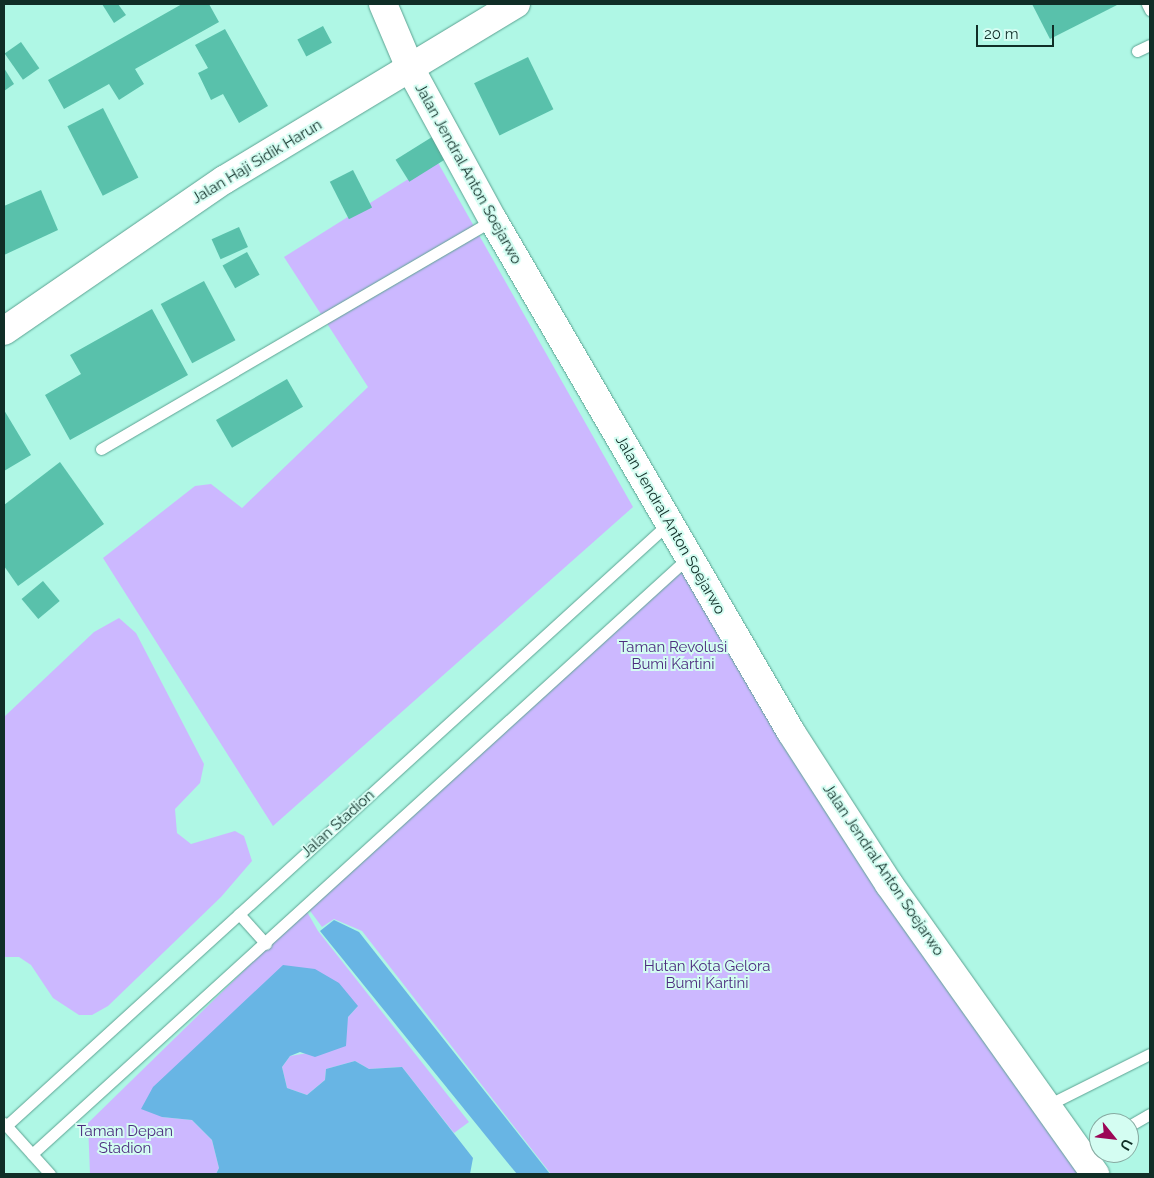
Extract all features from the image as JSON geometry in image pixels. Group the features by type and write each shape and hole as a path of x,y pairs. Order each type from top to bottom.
{"street":[{"name":"Jalan Jendral Anton Soejarwo","path":"383,4 410,68 493,220 671,522 791,732 879,868 1048,1106 1089,1155"},
{"name":"Jalan Haji Sidik Harun","path":"4,331 224,180 516,4"}],"lane":[{"path":"1147,4 1150,10"},
{"path":"1137,51 1150,45"},
{"path":"101,449 493,220"},
{"name":"Jalan Stadion","path":"5,1124 671,522"},
{"path":"32,1154 266,944 690,556"},
{"path":"239,914 266,944"},
{"path":"1048,1106 1150,1054"},
{"path":"1139,1120 1150,1114"},
{"path":"5,1124 50,1174"}],"green space":[{"path":"437,161 633,507 273,826 103,558 195,486 211,484 242,508 368,387 284,257"},
{"name":"Hutan Kota Gelora Bumi Kartini","path":"689,560 1093,1174 551,1174 362,931 334,919 322,927 308,908"},
{"path":"119,618 136,633 204,764 200,783 175,809 177,833 191,844 235,831 244,836 252,861 221,897 108,1006 92,1015 79,1015 53,998 31,965 19,957 4,957 4,717 94,632"},
{"name":"Taman Depan Stadion","path":"306,910 318,931 469,1122 454,1133 402,1067 369,1069 355,1061 326,1069 325,1080 307,1095 287,1088 282,1067 290,1056 308,1053 345,1032 348,1017 358,1006 162,1117 192,1120 212,1140 219,1168 216,1174 90,1174 88,1123"}],"water":[{"path":"334,920 359,932 550,1174 517,1174 320,931"},
{"path":"283,965 315,969 339,983 358,1006 348,1017 346,1046 315,1057 300,1052 290,1056 282,1067 287,1088 307,1095 325,1080 326,1069 355,1061 369,1069 402,1067 473,1158 470,1174 216,1174 219,1168 212,1140 192,1120 162,1117 141,1109 153,1087"}],"building":[{"path":"102,4 118,4 126,15 114,23"},
{"path":"182,4 209,4 219,22 135,69 144,84 119,100 109,84 64,109 48,80"},
{"path":"1032,4 1119,4 1050,39"},
{"path":"323,26 332,43 306,56 297,40"},
{"path":"225,29 268,106 239,123 223,94 211,100 198,73 208,68 195,45"},
{"path":"21,42 39,68 23,80 5,53"},
{"path":"528,57 553,109 499,135 474,83"},
{"path":"4,68 14,84 4,91"},
{"path":"103,108 138,177 103,196 67,126"},
{"path":"432,137 446,159 409,182 396,160"},
{"path":"353,170 372,207 349,219 330,182"},
{"path":"41,190 58,230 4,255 4,206"},
{"path":"239,227 248,247 221,259 212,239"},
{"path":"247,252 260,275 235,288 223,266"},
{"path":"204,281 235,340 192,363 161,304"},
{"path":"152,309 188,375 70,440 45,395 81,374 70,355"},
{"path":"287,379 303,407 232,448 216,420"},
{"path":"4,410 31,455 4,471"},
{"path":"60,462 104,524 18,586 4,566 4,505"},
{"path":"43,581 60,601 38,619 22,599"}],"park label":[{"name":"Taman Revolusi Bumi Kartini","path":"673,656"}]}
